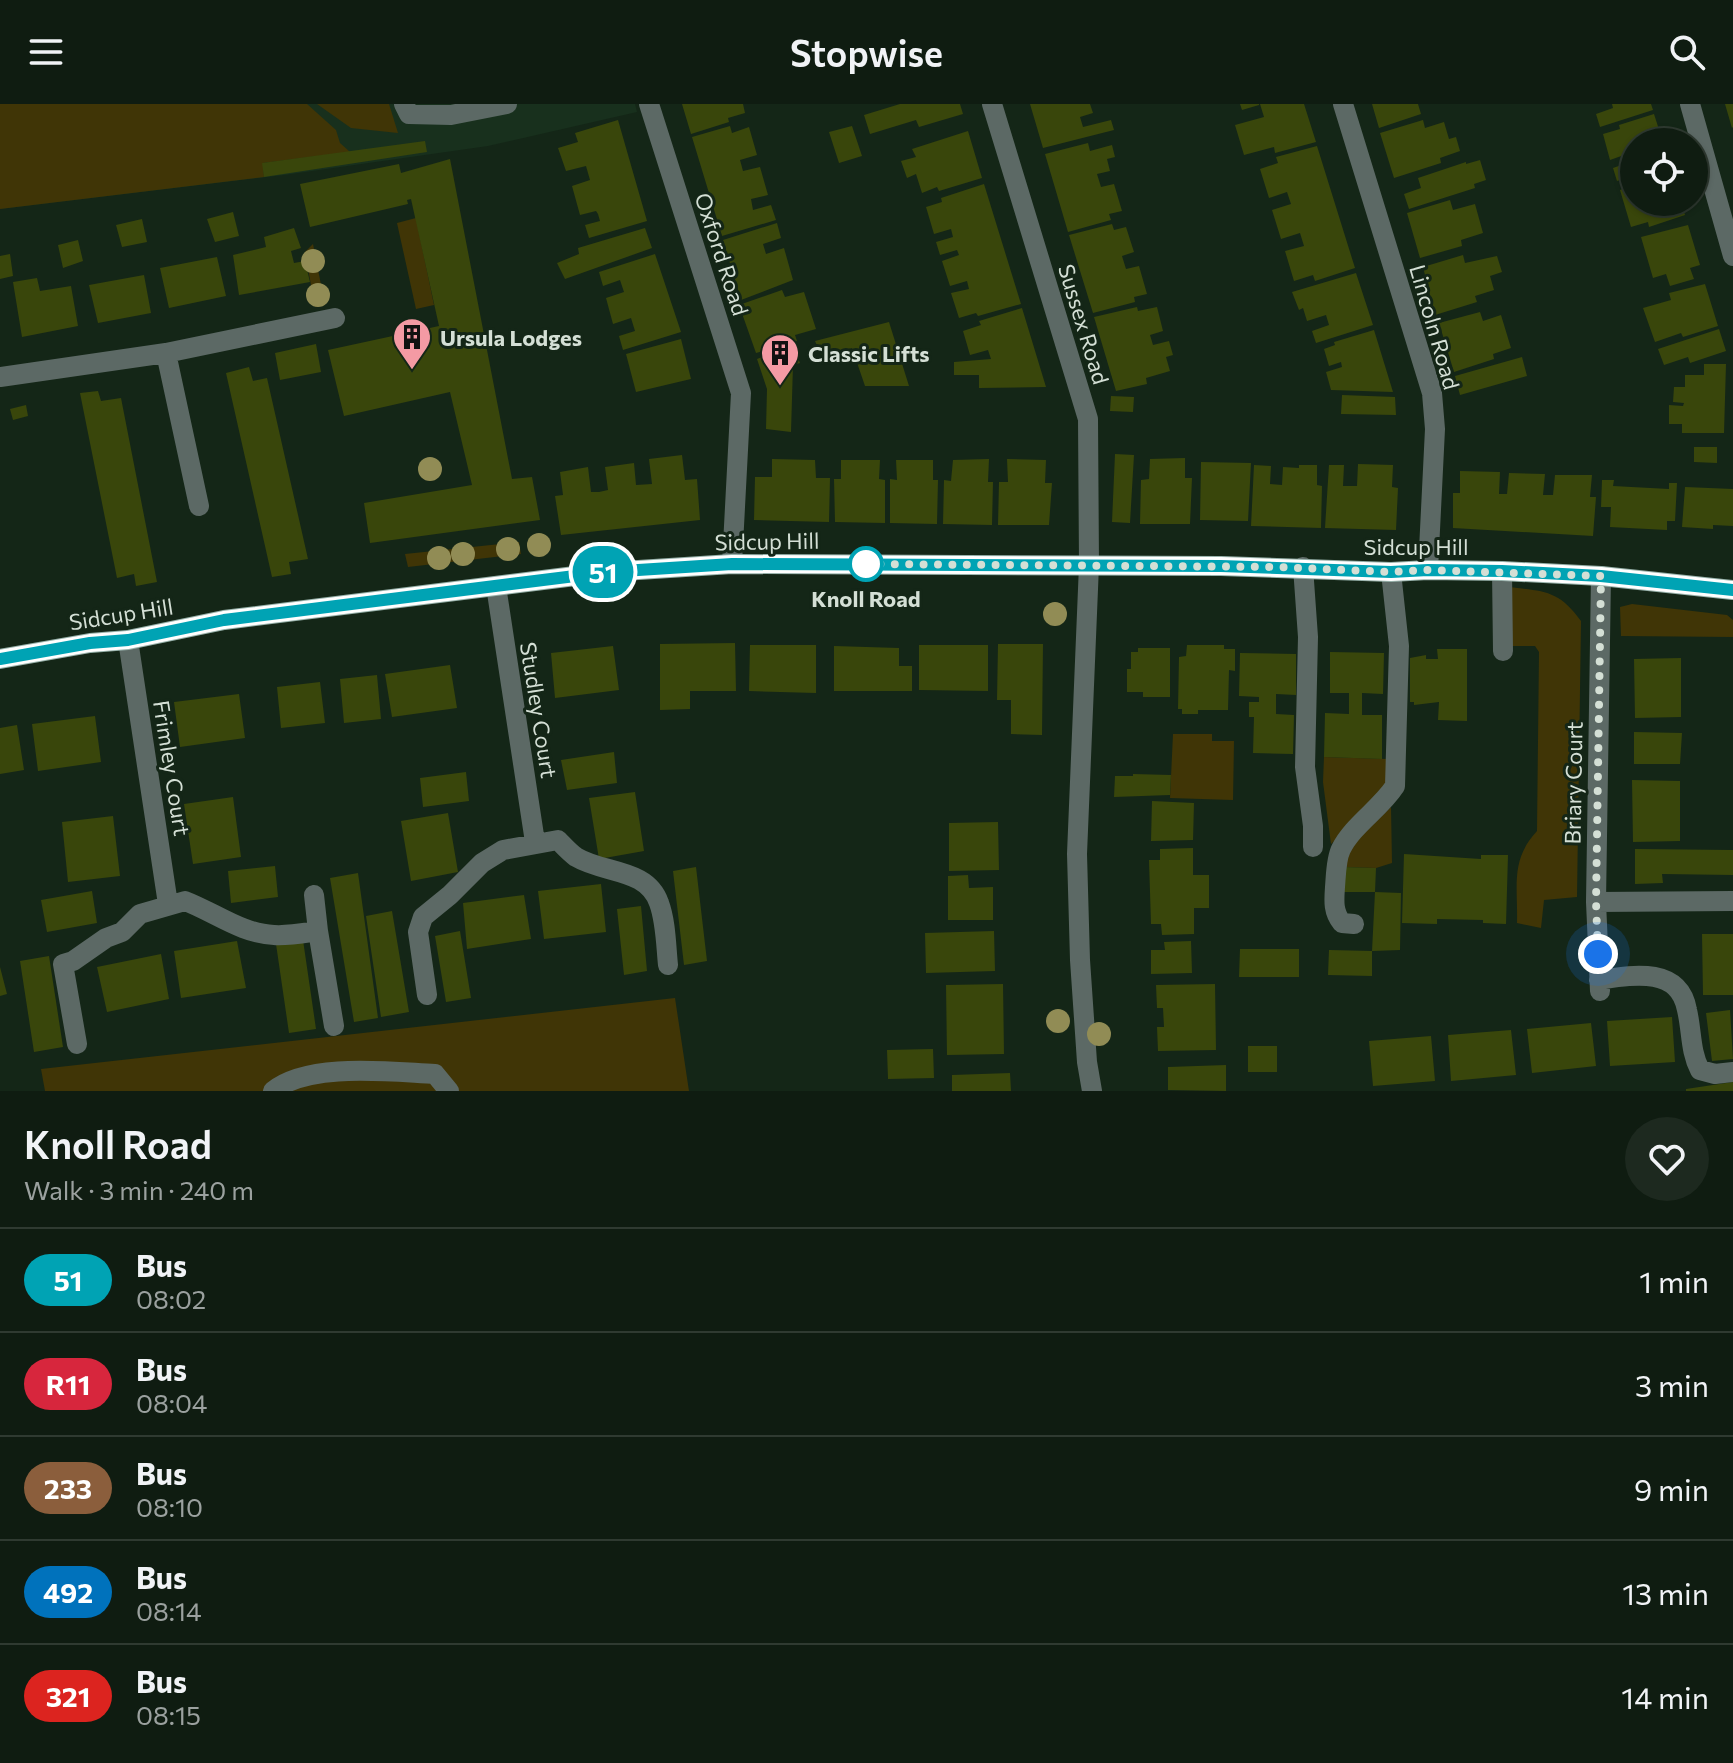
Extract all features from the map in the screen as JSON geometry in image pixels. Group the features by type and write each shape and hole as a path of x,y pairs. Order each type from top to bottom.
{"main road":[{"name":"Sidcup Hill","path":"0,659 90,643 128,640 224,620 607,572 732,564 1502,571 1601,576 1733,590"}],"street":[{"path":"404,104 409,114 451,115 507,104"},
{"name":"Oxford Road","path":"649,104 741,393 732,564"},
{"name":"Sussex Road","path":"992,104 1088,419 1089,565"},
{"name":"Lincoln Road","path":"1343,104 1432,393 1435,429 1428,570"},
{"path":"1690,104 1733,256"},
{"path":"0,377 166,353 335,318"},
{"path":"166,353 199,506"},
{"path":"1089,565 1077,854 1080,960 1092,1091"},
{"path":"1303,567 1308,637 1305,767 1313,847"},
{"path":"1502,571 1503,651"},
{"path":"1354,924 1342,923 1335,914 1339,852 1350,836 1384,804 1395,786 1399,646 1391,572"},
{"name":"Briary Court","path":"1601,576 1596,902 1600,986 1642,974 1661,977 1678,990 1687,1007 1693,1056 1700,1070 1715,1074 1733,1072"},
{"name":"Studley Court","path":"496,586 535,842"},
{"name":"Frimley Court","path":"128,640 168,904"},
{"path":"427,995 418,932 423,917 482,863 503,850 535,842 558,840 575,856 606,869 635,876 652,888 660,905 668,965"},
{"path":"314,895 334,1026"},
{"path":"77,1044 63,964 122,932 140,914 185,901 241,927 272,935 318,931"},
{"path":"1596,902 1733,901"},
{"path":"273,1091 286,1080 356,1070 435,1074 449,1091"}],"shaded area":[{"path":"0,104 635,104 637,112 488,146 284,175 0,209"},
{"path":"0,104 307,104 336,130 340,143 350,152 263,163 264,177 0,209"},
{"path":"317,104 389,104 398,133 351,128"},
{"path":"416,218 434,305 416,309 397,223"},
{"path":"313,244 325,305 315,307 305,252"},
{"path":"519,542 521,554 408,567 405,554"},
{"path":"1509,587 1550,594 1565,603 1581,621 1577,897 1544,900 1541,928 1517,923 1519,863 1528,842 1537,831 1539,652 1535,646 1508,646"},
{"path":"1632,604 1727,615 1733,620 1733,637 1621,636 1620,607"},
{"path":"1173,734 1212,734 1212,741 1234,741 1233,800 1170,798"},
{"path":"1324,757 1387,759 1386,788 1376,804 1331,844 1323,782"},
{"path":"1391,807 1392,863 1376,868 1343,867 1353,844"},
{"path":"675,998 689,1091 45,1091 41,1069"}],"building":[{"path":"682,104 743,104 745,113 728,118 729,122 691,134"},
{"path":"900,104 960,104 963,114 919,127 916,120 870,134 864,115"},
{"path":"1030,104 1090,104 1093,113 1080,117 1083,127 1111,120 1114,130 1043,148"},
{"path":"1240,104 1259,104 1259,105 1242,110"},
{"path":"1260,104 1304,104 1316,142 1275,153 1274,147 1244,155 1235,125 1264,117"},
{"path":"1372,104 1418,104 1421,114 1379,128"},
{"path":"1612,104 1651,104 1653,110 1600,127 1596,114 1613,108"},
{"path":"1725,104 1733,104 1732,128"},
{"path":"1654,114 1658,128 1620,129 1619,125"},
{"path":"618,120 647,221 589,238 585,225 600,221 598,214 596,211 580,215 572,186 590,180 586,166 566,171 558,148 578,142 575,133"},
{"path":"1423,120 1425,128 1444,122 1449,139 1456,137 1460,151 1440,158 1441,163 1394,178 1380,133"},
{"path":"730,126 732,133 749,127 757,155 740,160 743,171 760,167 768,195 751,199 753,210 771,205 776,220 722,236 692,137"},
{"path":"852,126 862,156 839,163 829,132"},
{"path":"1620,129 1620,156 1610,160 1603,134"},
{"path":"968,131 982,178 922,193 916,174 907,178 901,161 916,157 912,149"},
{"path":"425,141 427,152 264,177 262,163"},
{"path":"1088,143 1090,151 1112,145 1115,157 1107,159 1110,171 1097,174 1101,187 1114,184 1122,211 1109,214 1111,220 1068,232 1045,154"},
{"path":"1317,146 1355,268 1315,281 1313,275 1294,281 1285,251 1304,246 1300,233 1281,239 1272,210 1291,204 1287,192 1269,198 1260,169 1278,163 1276,157"},
{"name":"Ursula Lodges","path":"450,159 512,479 532,477 540,520 370,543 364,503 472,485 450,392 344,416 328,350 439,326 411,199 407,200 408,204 310,227 300,184 399,164 401,173"},
{"path":"1480,160 1486,180 1474,184 1475,188 1409,209 1404,194 1421,188 1418,178"},
{"path":"1620,166 1620,180 1617,181 1613,168"},
{"path":"984,184 1021,304 959,318 951,293 969,289 967,281 950,286 942,261 959,255 957,250 940,255 936,242 953,237 951,229 934,234 926,207 942,202 941,198"},
{"path":"1450,200 1453,210 1475,204 1483,233 1461,240 1462,246 1420,258 1407,213"},
{"path":"233,212 239,236 215,242 207,219"},
{"path":"1628,216 1682,216 1649,227 1648,222 1631,227"},
{"path":"142,219 147,242 122,247 116,225"},
{"path":"777,223 781,238 763,244 766,254 784,248 793,280 741,300 723,240"},
{"path":"1112,224 1114,230 1126,227 1134,252 1122,256 1126,269 1139,266 1147,294 1134,297 1135,302 1093,313 1069,235"},
{"path":"1688,225 1700,265 1690,268 1694,279 1670,286 1666,274 1653,278 1641,237"},
{"path":"294,228 301,248 291,251 294,263 305,261 310,282 239,295 233,255 266,247 264,237"},
{"path":"645,228 652,248 565,279 557,263 579,254 578,248"},
{"path":"78,240 83,261 63,268 58,245"},
{"path":"10,254 13,276 0,279 0,256"},
{"path":"655,254 681,332 623,350 619,336 635,331 631,318 613,324 606,298 624,292 620,280 603,286 599,272"},
{"path":"1463,255 1465,263 1497,256 1502,272 1490,276 1494,290 1475,296 1477,302 1435,315 1423,267"},
{"path":"217,257 226,296 169,308 160,268"},
{"path":"1356,273 1373,325 1316,343 1312,331 1329,325 1326,315 1307,321 1303,308 1299,310 1292,292"},
{"path":"144,275 151,313 98,323 89,285"},
{"path":"37,278 40,291 71,286 78,326 22,337 13,282"},
{"path":"1705,284 1718,326 1655,342 1643,308 1671,300 1669,293"},
{"path":"782,290 785,297 804,292 816,329 795,335 797,341 756,353 739,305"},
{"path":"1137,307 1138,311 1157,307 1163,331 1150,335 1153,345 1169,341 1173,355 1166,357 1170,371 1146,378 1147,384 1116,391 1094,317"},
{"path":"1022,308 1046,387 979,388 979,375 954,375 954,362 991,359 988,350 970,355 963,331 981,325 979,321"},
{"path":"1480,312 1483,321 1501,315 1511,348 1493,354 1494,359 1454,372 1439,323"},
{"path":"889,322 909,386 865,386 852,348 822,357 815,341"},
{"path":"1719,329 1726,351 1690,363 1688,357 1664,365 1658,349"},
{"path":"1374,330 1393,392 1331,390 1326,372 1342,367 1341,362 1329,366 1324,349 1335,345 1334,342"},
{"path":"681,339 691,379 636,392 626,354"},
{"path":"316,344 321,372 280,380 275,353"},
{"name":"Classic Lifts","path":"793,345 800,363 793,365 791,432 766,429 767,389 757,359"},
{"path":"1522,357 1527,376 1460,395 1455,376"},
{"path":"1704,364 1726,364 1724,433 1682,433 1682,424 1669,424 1669,405 1683,406 1684,403 1673,402 1674,387 1685,387 1685,375 1704,375"},
{"path":"249,367 253,381 267,378 308,559 289,562 291,574 272,577 226,373"},
{"path":"98,391 101,401 121,398 157,582 136,586 134,574 117,578 80,393"},
{"path":"1342,395 1395,397 1396,415 1341,414"},
{"path":"1111,396 1134,397 1133,412 1110,411"},
{"path":"26,405 28,416 13,420 10,409"},
{"path":"1694,447 1717,447 1717,463 1694,462"},
{"path":"1115,454 1134,455 1130,523 1112,522"},
{"path":"682,455 685,480 697,479 700,520 561,535 555,496 563,495 560,472 588,467 591,492 599,492 608,490 605,467 634,463 636,485 652,484 649,459"},
{"path":"1185,458 1185,478 1192,478 1190,524 1140,524 1141,480 1149,479 1150,459"},
{"path":"772,459 815,460 816,478 830,478 829,522 754,520 755,477 772,477"},
{"path":"989,459 988,482 993,482 992,525 943,524 944,480 951,481 953,460"},
{"path":"1007,459 1046,460 1045,483 1052,483 1049,525 998,525 999,482 1008,482"},
{"path":"841,460 880,460 879,479 885,480 885,523 835,522 834,479 841,479"},
{"path":"896,460 933,460 933,480 938,480 937,524 890,523 890,479 897,480"},
{"path":"1201,462 1251,463 1248,521 1200,520"},
{"path":"1358,464 1393,465 1392,487 1398,488 1396,530 1325,528 1329,465 1344,465 1343,486 1357,486"},
{"path":"1254,465 1271,466 1270,484 1282,485 1283,467 1317,465 1317,485 1322,486 1321,528 1251,526"},
{"path":"1460,471 1500,472 1499,494 1507,494 1509,473 1545,474 1543,495 1553,495 1555,475 1592,475 1590,497 1596,497 1593,536 1453,528 1453,493 1460,493"},
{"path":"1602,480 1614,480 1613,486 1669,489 1669,483 1677,483 1675,521 1667,521 1667,530 1610,527 1611,507 1601,507"},
{"path":"1685,487 1733,489 1733,526 1713,525 1713,529 1682,527"},
{"path":"735,643 736,691 690,691 690,709 660,710 660,644"},
{"path":"998,644 1043,644 1042,735 1011,734 1011,700 997,700"},
{"path":"750,645 816,645 816,693 749,691"},
{"path":"919,645 988,645 988,691 919,690"},
{"path":"1187,645 1224,645 1224,649 1235,649 1235,671 1229,670 1228,710 1198,710 1198,714 1182,714 1182,709 1178,709 1179,657 1186,656"},
{"path":"613,646 619,690 555,698 551,653"},
{"path":"834,646 899,648 899,666 912,666 912,691 834,691"},
{"path":"1138,648 1170,648 1170,697 1143,697 1143,692 1127,692 1131,652 1138,652"},
{"path":"1437,649 1467,649 1467,721 1438,720 1439,702 1414,705 1410,702 1410,658 1426,655 1426,659 1438,659"},
{"path":"1330,652 1384,653 1383,694 1362,693 1362,715 1382,715 1382,759 1324,757 1325,713 1349,714 1349,693 1330,693"},
{"path":"1240,653 1296,654 1296,695 1276,694 1276,714 1294,715 1293,754 1253,753 1254,717 1249,717 1249,702 1259,702 1259,697 1239,696"},
{"path":"1681,658 1681,717 1635,718 1634,659"},
{"path":"450,665 457,708 392,717 385,674"},
{"path":"377,675 381,719 344,723 340,679"},
{"path":"320,682 325,723 281,728 277,687"},
{"path":"239,694 245,738 180,747 174,702"},
{"path":"95,716 101,762 38,771 32,724"},
{"path":"17,725 24,770 0,774 0,728"},
{"path":"1634,732 1682,733 1680,764 1634,764"},
{"path":"614,752 617,783 567,790 561,760"},
{"path":"466,772 469,801 423,807 420,778"},
{"path":"1171,775 1170,795 1114,797 1115,776"},
{"path":"1632,780 1680,781 1680,841 1633,842"},
{"path":"635,792 644,851 599,859 589,798"},
{"path":"233,797 241,857 193,864 184,804"},
{"path":"1152,801 1194,803 1193,840 1151,841"},
{"path":"448,813 458,872 411,881 401,821"},
{"path":"113,816 120,876 68,882 62,822"},
{"path":"998,822 999,870 949,871 949,823"},
{"path":"1193,848 1193,875 1209,875 1209,908 1194,908 1194,934 1162,935 1161,924 1151,924 1149,860 1160,860 1160,849"},
{"path":"1635,849 1733,850 1733,875 1662,874 1663,883 1635,884"},
{"path":"1404,854 1481,859 1481,855 1508,855 1506,924 1437,919 1437,924 1402,923"},
{"path":"275,866 278,897 231,903 228,871"},
{"path":"696,867 707,961 684,965 673,871"},
{"path":"1343,867 1376,868 1375,892 1343,892"},
{"path":"358,873 378,1018 354,1022 330,878"},
{"path":"968,875 969,888 993,887 993,920 948,920 948,876"},
{"path":"601,884 606,932 544,939 538,891"},
{"path":"92,891 97,923 47,932 41,900"},
{"path":"1375,892 1401,893 1400,950 1372,951"},
{"path":"524,895 531,939 467,949 463,903"},
{"path":"641,906 647,971 624,975 617,909"},
{"path":"392,911 409,1012 381,1017 366,916"},
{"path":"460,931 471,998 446,1002 435,936"},
{"path":"994,931 995,971 926,973 925,933"},
{"path":"1702,934 1733,934 1733,995 1703,995"},
{"path":"303,940 316,1029 289,1033 276,944"},
{"path":"237,941 246,988 181,998 174,951"},
{"path":"1191,941 1192,973 1151,974 1151,950 1165,950 1164,942"},
{"path":"1240,949 1299,949 1299,977 1239,977"},
{"path":"1329,950 1372,951 1372,976 1328,975"},
{"path":"161,954 169,999 107,1012 97,967"},
{"path":"49,956 63,1047 34,1052 20,961"},
{"path":"0,967 7,994 0,996"},
{"path":"1003,984 1004,1054 947,1055 946,985"},
{"path":"1215,984 1216,1050 1158,1051 1157,1027 1164,1027 1163,1008 1157,1008 1156,985"},
{"path":"1730,1010 1733,1059 1712,1061 1706,1013"},
{"path":"1672,1017 1675,1062 1610,1066 1607,1021"},
{"path":"1591,1023 1596,1066 1532,1073 1527,1029"},
{"path":"1511,1030 1516,1075 1451,1081 1448,1035"},
{"path":"1431,1036 1435,1081 1373,1086 1369,1041"},
{"path":"1248,1046 1277,1046 1277,1072 1248,1072"},
{"path":"933,1049 934,1078 888,1079 887,1050"},
{"path":"1226,1065 1226,1091 1168,1090 1168,1067"},
{"path":"1010,1073 1011,1091 952,1091 952,1075"},
{"path":"1733,1082 1733,1091 1686,1091 1686,1089"}],"bus line":[{"name":"51","path":"0,659 90,643 128,640 224,620 607,572 732,564 1221,566 1391,572 1502,571 1601,576 1733,590"}],"place":[{"name":"Ursula Lodges","path":"412,371"},
{"name":"Classic Lifts","path":"780,387"},
{"name":"Knoll Road","path":"866,564"}],"route":[{"path":"866,564 1278,567 1601,576 1596,902 1598,954"}]}
